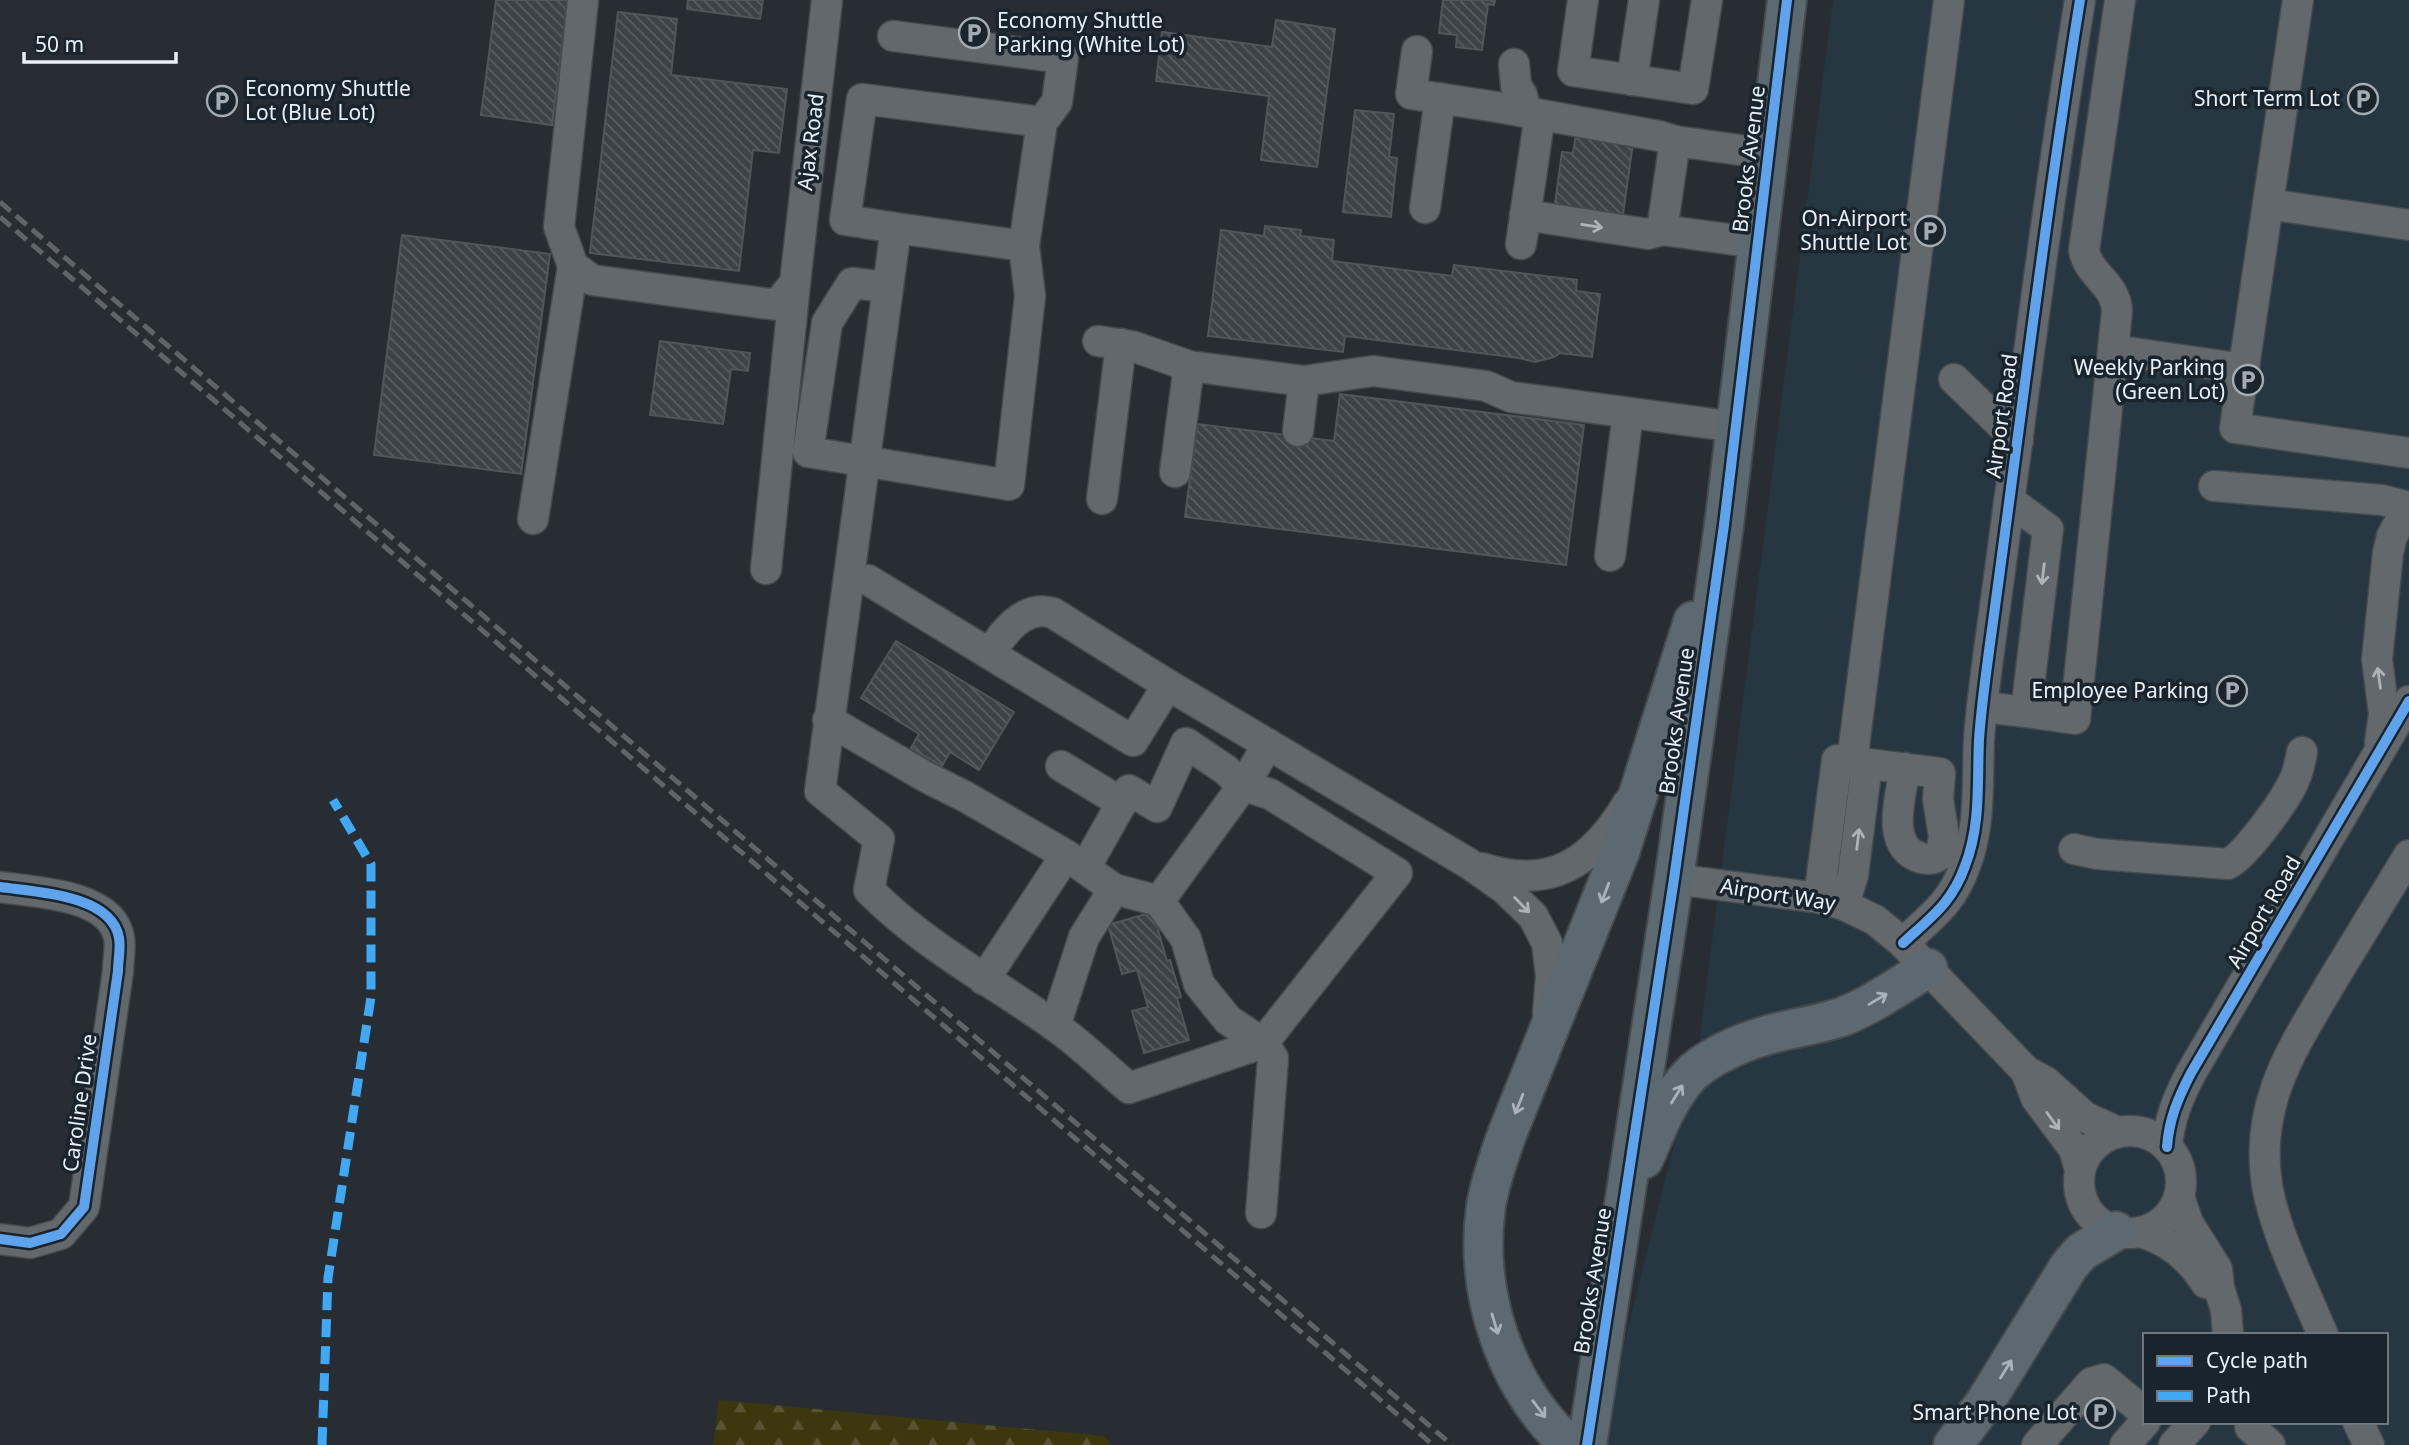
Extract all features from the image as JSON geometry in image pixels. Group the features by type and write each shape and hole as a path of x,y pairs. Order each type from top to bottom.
{"main road":[{"name":"Brooks Avenue","path":"1587,1445 1674,879 1724,525 1787,0"},
{"path":"1569,1445 1536,1406 1514,1370 1498,1333 1488,1295 1484,1259 1485,1222 1495,1168 1609,881 1724,525"},
{"path":"1622,1224 1652,1140 1671,1103 1691,1074 1735,1047 1760,1037 1842,1016 1868,1005 1915,956"},
{"path":"1953,1445 1990,1394 2069,1266 2081,1252 2128,1232"}],"street":[{"path":"533,519 573,266 559,227 583,0"},
{"name":"Ajax Road","path":"766,569 827,0"},
{"path":"1583,0 1573,71 1693,89 1707,0"},
{"path":"1632,80 1644,0"},
{"path":"1831,902 1852,762 1949,0"},
{"path":"2298,0 2235,428 2409,453"},
{"path":"1982,707 2075,719 2117,318 2115,296 2089,266 2084,255 2084,245 2119,11 2094,17 2080,4"},
{"name":"Airport Road","path":"1915,956 1937,913 1951,898 1965,868 1973,838 1979,798 1982,707 2042,261 2080,4"},
{"path":"887,287 852,283 827,323 808,452 1009,485 1030,296 1024,246 1042,122 1057,102 1063,58 893,36"},
{"path":"1417,51 1411,94 1533,113 1675,141 1769,154"},
{"path":"1514,64 1516,86 1525,105 1533,113 1523,230 1648,234 1662,230 1758,243"},
{"path":"817,93 1042,122"},
{"path":"1424,208 1440,98"},
{"path":"862,99 845,220 1024,246"},
{"path":"1662,230 1675,141"},
{"path":"805,192 848,198"},
{"path":"2268,204 2409,225"},
{"path":"896,228 820,791 878,839 869,890 888,910 984,980 1055,1026 1129,1088 1263,1043 1397,873 1270,794 1241,785 1226,770 1186,743 1157,807 1129,790 1122,803 984,980"},
{"path":"2042,261 2084,255"},
{"path":"573,266 593,280 777,305 795,283"},
{"path":"1102,499 1109,343 1143,349 1189,366 1304,381 1364,371 1382,372 1486,386 1511,397 1736,427"},
{"path":"2113,349 2244,369"},
{"path":"1175,472 1189,366"},
{"path":"1342,376 1348,384 1355,386 1461,400"},
{"path":"1954,379 2018,441"},
{"path":"1298,431 1304,381"},
{"path":"1610,555 1628,413"},
{"path":"2214,486 2382,500 2409,507 2392,536 2388,553 2378,659 2384,726 2368,768"},
{"path":"2010,502 2048,528 2094,534"},
{"path":"2026,712 2048,528"},
{"path":"868,580 1133,741 1168,685"},
{"path":"990,654 1006,631 1019,619 1036,610 1061,616 1168,685 1468,863 1516,899 1533,916 1547,943 1551,989 1538,1058"},
{"name":"Airport Road","path":"2167,1147 2174,1108 2191,1073 2409,701"},
{"path":"828,720 966,797 1076,862 1114,889 1159,901 1186,939 1199,984 1228,1020 1263,1043 1273,1058 1261,1213"},
{"path":"1159,901 1268,744"},
{"path":"2074,849 2228,864 2243,852 2288,793 2302,752"},
{"path":"1468,863 1522,876 1548,875 1573,865 1596,846 1614,824 1631,797 1648,761"},
{"path":"1852,762 1905,768"},
{"path":"1061,766 1122,803"},
{"path":"2322,1333 2272,1204 2264,1158 2267,1118 2273,1092 2290,1052 2409,855"},
{"name":"Airport Way","path":"1674,879 1831,902 1885,927 2026,1071 2046,1082 2085,1116 2118,1132"},
{"name":"Caroline Drive","path":"0,887 73,898 104,911 120,936 118,971 84,1207 61,1234 30,1243 0,1239"},
{"path":"1055,1026 1084,937 1114,889"},
{"name":"Airport Way","path":"2026,1071 2036,1098 2074,1149 2080,1170"},
{"path":"2219,1289 2206,1283 2177,1248 2157,1237 2102,1225 2090,1214 2082,1201 2079,1185 2080,1170 2094,1145 2105,1137 2132,1130 2157,1138 2175,1158 2180,1171 2179,1197 2188,1223 2217,1269 2228,1333"},
{"path":"2128,1232 2153,1228 2173,1210 2179,1197"},
{"path":"2037,1445 2091,1383 2104,1378 2143,1411"},
{"path":"2125,1445 2143,1424"},
{"path":"2359,1424 2369,1445"}],"shaded area":[{"path":"1833,0 2409,0 2409,1445 1599,1445 1699,1043"}],"green space":[{"path":"719,1400 1104,1436 1112,1445 713,1445"}],"building":[{"path":"496,0 568,0 552,125 481,115"},
{"path":"688,0 763,0 760,19 687,9"},
{"path":"1443,0 1495,0 1494,5 1488,4 1482,50 1456,47 1457,35 1439,33"},
{"path":"618,12 677,19 671,75 787,89 779,153 753,150 739,271 590,253"},
{"path":"1276,20 1335,29 1317,167 1261,160 1269,96 1156,81 1162,32 1272,47"},
{"path":"1355,110 1394,114 1389,157 1397,158 1391,217 1343,212"},
{"path":"1576,135 1633,143 1622,221 1554,211 1562,152 1573,153"},
{"path":"1265,226 1301,230 1300,236 1334,240 1332,261 1452,276 1454,265 1577,280 1576,291 1600,294 1592,357 1560,353 1535,362 1345,336 1343,352 1208,336 1221,230 1264,236"},
{"path":"402,235 550,254 521,474 374,455"},
{"path":"660,341 750,353 748,371 731,369 723,424 650,415"},
{"path":"1340,394 1584,425 1566,565 1185,517 1197,424 1334,441"},
{"path":"896,641 1014,712 979,770 950,752 942,766 911,748 919,734 861,698"},
{"path":"1153,912 1181,997 1177,998 1189,1040 1144,1053 1132,1011 1148,1007 1137,970 1122,974 1108,925"}],"railway":[{"path":"0,202 1452,1445"},
{"path":"0,217 1433,1445"}],"marked path":[{"path":"322,1445 328,1278 371,997 371,864 333,800"}],"cycle path":[{"path":"1587,1445 1674,879 1724,525 1787,0"},
{"path":"1903,943 1940,909 1954,890 1965,866 1974,835 1985,684 2080,0"},
{"path":"2167,1147 2175,1109 2191,1073 2409,701"},
{"path":"0,887 51,894 87,904 102,912 113,923 120,946 84,1207 61,1234 30,1243 0,1239"}],"place":[{"name":"Economy Shuttle Parking (White Lot)","path":"974,33"},
{"name":"Short Term Lot","path":"2363,99"},
{"name":"Economy Shuttle Lot (Blue Lot)","path":"222,101"},
{"name":"On-Airport Shuttle Lot","path":"1930,231"},
{"name":"Weekly Parking (Green Lot)","path":"2248,380"},
{"name":"Employee Parking","path":"2232,691"},
{"name":"Smart Phone Lot","path":"2100,1413"}]}
